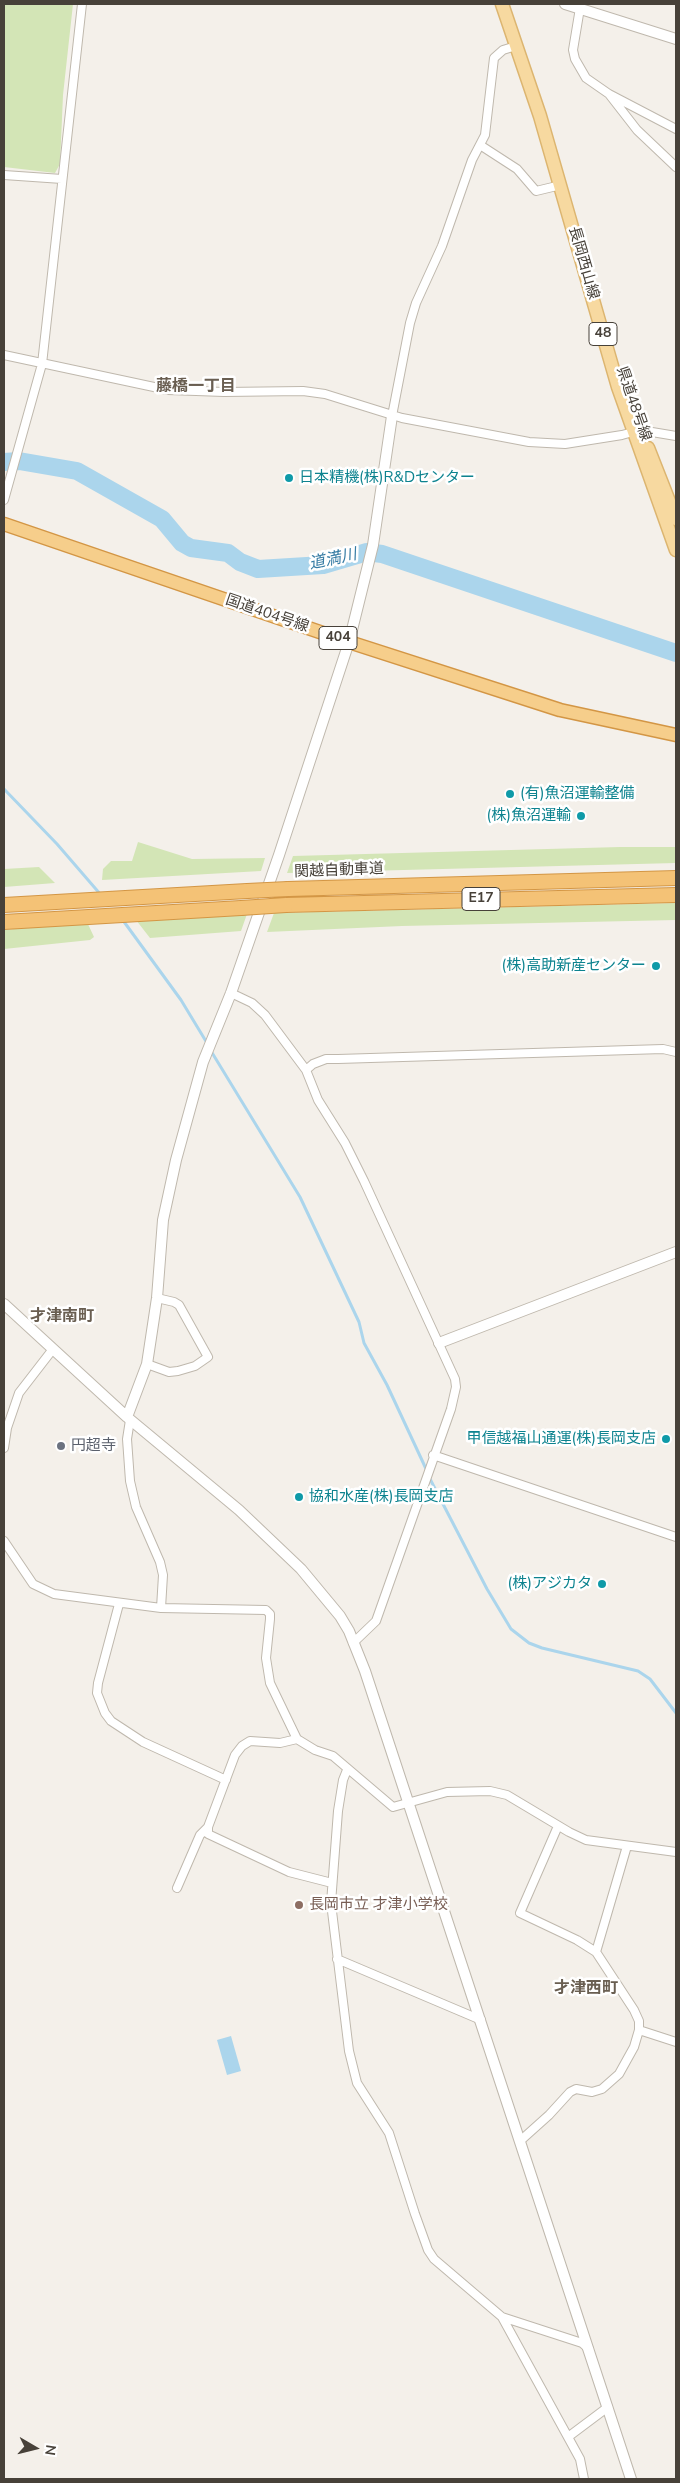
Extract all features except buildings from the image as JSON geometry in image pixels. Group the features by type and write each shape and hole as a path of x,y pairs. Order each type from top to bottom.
{"highway":[{"name":"国道404号線","path":"4,524 349,642 560,710 676,735"},
{"name":"関越自動車道","path":"4,905 288,888 676,878"},
{"name":"E17","path":"4,922 286,906 676,895"}],"main road":[{"name":"長岡西山線","path":"502,4 561,185 618,387 637,430 676,550"},
{"name":"県道48号線","path":"540,116 568,185 637,430 676,518"}],"street":[{"path":"4,500 42,364 82,4"},
{"path":"565,4 676,39"},
{"path":"580,8 573,40 575,59 586,78 609,94 676,129"},
{"path":"161,1608 164,1586 160,1562 136,1507 130,1481 127,1439 129,1419 147,1364 164,1220 176,1160 203,1062 231,993 349,642 374,545 392,416 410,323 442,246 472,160 485,135 494,58 503,50 516,46"},
{"path":"609,94 637,130 676,167"},
{"path":"480,145 517,169 536,192 561,185"},
{"path":"4,175 62,179"},
{"path":"4,355 168,390 224,392 303,391 325,394 392,416 514,440 550,444 622,435 637,430 676,436"},
{"path":"231,993 252,1003 265,1015 306,1070 318,1100 345,1143 364,1181 455,1379 456,1388 450,1409 376,1621 353,1643"},
{"path":"306,1070 313,1064 338,1059 663,1049 676,1052"},
{"path":"439,1343 676,1252"},
{"path":"147,1364 169,1372 178,1371 194,1366 208,1357 179,1306 174,1302 156,1298"},
{"path":"4,1304 129,1419 239,1510 302,1569 340,1616 365,1671 631,2479"},
{"path":"4,1448 7,1428 19,1393 53,1349"},
{"path":"433,1455 676,1537"},
{"path":"4,1541 27,1576 41,1589 77,1598 118,1604 161,1608 260,1609 270,1614 266,1658 270,1683 297,1738 315,1750 333,1756 393,1807 407,1801 447,1792 490,1791 507,1795 558,1826 586,1840 676,1852"},
{"path":"118,1604 98,1683 99,1701 105,1713 111,1721 143,1742 226,1780"},
{"path":"297,1738 280,1743 246,1743 238,1750 208,1827 208,1834 290,1872 332,1884"},
{"path":"348,1770 343,1780 338,1811 332,1884 337,1959 353,2070 358,2082 389,2134 428,2250 453,2277 502,2317 582,2343 589,2349"},
{"path":"520,2141 549,2115 570,2092 576,2089 592,2092 602,2089 619,2074 634,2047 639,2030 639,2021 634,2010 596,1952 577,1940 520,1913 558,1826"},
{"path":"177,1888 200,1835 208,1827"},
{"path":"596,1952 627,1846"},
{"path":"337,1959 481,2020"},
{"path":"639,2030 676,2042"},
{"path":"502,2317 580,2459 584,2479"},
{"path":"568,2437 608,2407"}],"green space":[{"path":"4,4 73,4 63,95 60,164 55,173 4,167"},
{"path":"138,842 192,859 265,858 261,871 102,880 103,869 111,861 132,861"},
{"path":"676,847 676,863 287,873 293,856"},
{"path":"39,867 55,883 4,887 4,869"},
{"path":"676,903 676,920 402,926 267,932 274,913"},
{"path":"247,914 241,931 150,938 136,920"},
{"path":"87,922 94,937 90,940 4,949 4,930"}],"water":[{"path":"231,2036 241,2071 227,2075 217,2040"}],"waterway":[{"name":"道満川","path":"4,462 19,461 77,471 162,519 182,543 191,548 228,553 240,562 258,569 323,565 367,552 382,554 676,653"},
{"path":"4,789 57,844 101,895"},
{"path":"122,919 181,1000 207,1043"},
{"path":"211,1051 300,1197 359,1322 364,1343 387,1385 427,1471"},
{"path":"429,1477 487,1589 511,1629 529,1643 542,1648 638,1671 650,1679 676,1713"}],"place":[{"name":"日本精機(株)R&Dセンター","path":"289,478"},
{"name":"(有)魚沼運輸整備","path":"510,794"},
{"name":"(株)魚沼運輸","path":"581,816"},
{"name":"(株)高助新産センター","path":"656,966"},
{"name":"甲信越福山通運(株)長岡支店","path":"666,1439"},
{"name":"円超寺","path":"61,1446"},
{"name":"協和水産(株)長岡支店","path":"299,1497"},
{"name":"(株)アジカタ","path":"602,1584"},
{"name":"長岡市立 才津小学校","path":"299,1905"}],"district":[{"name":"藤橋一丁目","path":"196,387"},
{"name":"才津南町","path":"62,1317"},
{"name":"才津西町","path":"586,1989"}]}
